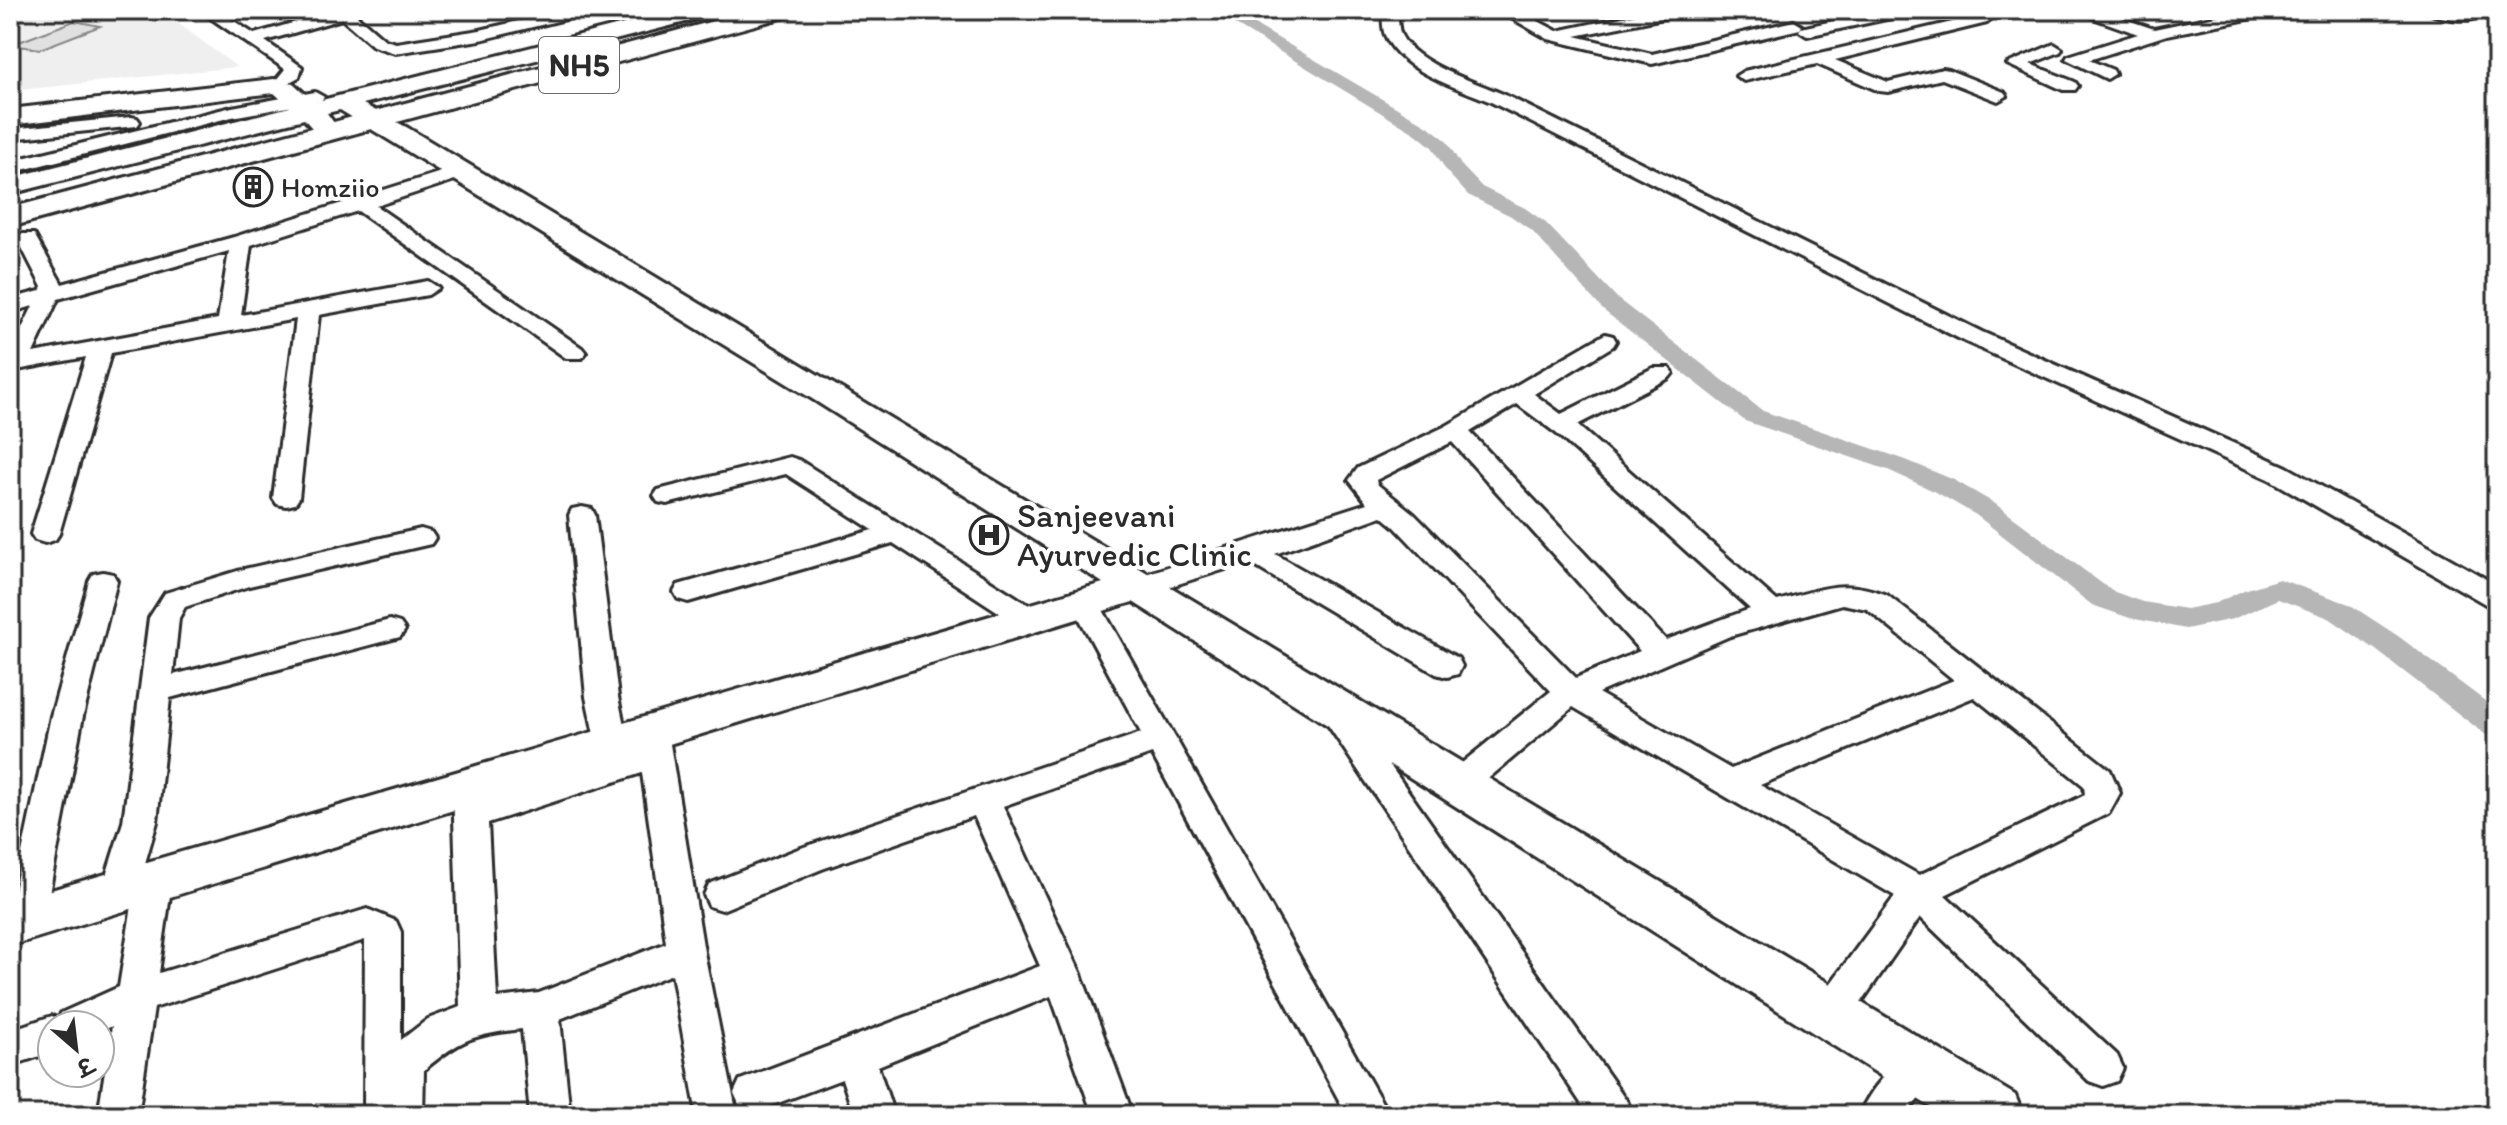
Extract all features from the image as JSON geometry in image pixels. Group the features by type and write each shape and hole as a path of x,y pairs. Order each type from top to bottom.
{"highway":[{"name":"NH5","path":"362,114 732,10"},
{"name":"NH5","path":"10,196 308,106 362,114 783,10"},
{"name":"NH5","path":"19,228 308,106"}],"street":[{"path":"207,10 294,67 293,73 308,106"},
{"path":"254,39 350,12 379,43 395,48 499,31 585,10"},
{"path":"10,186 308,106 705,10"},
{"path":"1390,10 1392,34 1406,52 1429,68 1497,98 1670,188 1974,337 2278,473 2497,598"},
{"path":"1505,10 1554,36 1652,59 1905,10"},
{"path":"1554,36 1678,10"},
{"path":"1744,76 1988,23 1957,10"},
{"path":"2172,10 2206,22"},
{"path":"2074,59 2153,34 2262,10"},
{"path":"2432,10 2472,16"},
{"path":"1771,15 1851,51"},
{"path":"2098,15 2153,34"},
{"path":"2032,39 2107,74"},
{"path":"2054,49 2015,64 2069,86"},
{"path":"1820,59 1884,87 1943,74"},
{"path":"1919,63 1998,96"},
{"path":"10,117 274,86 284,88 308,106"},
{"path":"10,108 308,106"},
{"path":"10,134 308,106"},
{"path":"10,167 232,112"},
{"path":"362,114 727,332 1994,1115"},
{"path":"10,306 241,241 460,172"},
{"path":"361,204 574,353"},
{"path":"19,228 53,287 19,340 17,363 428,288"},
{"path":"229,324 241,241"},
{"path":"286,498 308,310"},
{"path":"1605,341 1455,431 1367,474 1362,480 1366,488 1404,520 1571,692 1918,892 2103,1068"},
{"path":"45,534 101,347"},
{"path":"1560,424 1661,373"},
{"path":"1519,394 1560,424 1772,612"},
{"path":"1455,431 1661,654"},
{"path":"667,496 790,465 1030,619"},
{"path":"103,581 18,922 136,887 471,807 1030,619 1251,552 1385,506"},
{"path":"582,515 602,697 644,748 717,1115"},
{"path":"688,592 835,548 899,533"},
{"path":"118,1115 136,997 136,887 140,822 158,690 164,618 175,600 244,578 421,538"},
{"path":"1251,552 1447,666"},
{"path":"1459,784 1571,692 1772,612 1842,594 1859,595 1877,602 2098,779 2103,793 2097,804 1918,892 1831,1014"},
{"path":"1085,603 1369,1115"},
{"path":"158,690 390,630"},
{"path":"1730,783 1978,683"},
{"path":"1330,704 1613,1115"},
{"path":"722,895 810,859 1161,739"},
{"path":"984,801 1062,974 1113,1115"},
{"path":"471,807 479,1017"},
{"path":"110,1009 136,997 367,924 383,932 385,963 381,1015 384,1115"},
{"path":"403,1115 404,1062 442,1031 479,1017 540,1010 686,952"},
{"path":"754,1093 1062,974"},
{"path":"540,1010 550,1115"},
{"path":"10,1048 36,1039"},
{"path":"855,1056 874,1115"},
{"path":"1879,1115 1919,1069"}],"shaded area":[{"path":"10,10 160,10 237,67 10,91"},
{"path":"74,21 100,26 40,49 11,45"}],"waterway":[{"path":"1219,10 1422,130 1439,144 1454,168 1475,191 1518,212 1539,227 1611,305 1754,416 1897,465 1945,486 1985,509 2102,598 2140,611 2186,619 2223,612 2279,589 2339,611 2387,643 2497,727"}],"place":[{"name":"Homziio","path":"253,187"},
{"name":"Sanjeevani Ayurvedic Clinic","path":"989,535"}]}
